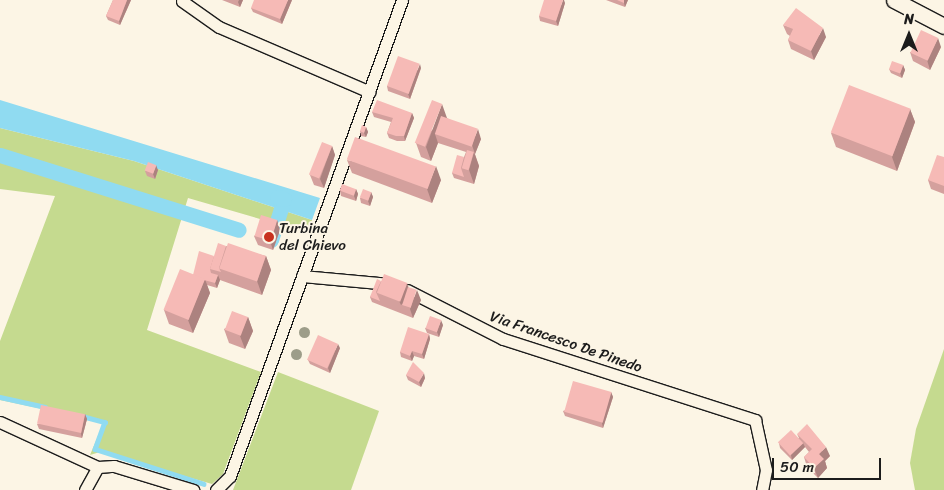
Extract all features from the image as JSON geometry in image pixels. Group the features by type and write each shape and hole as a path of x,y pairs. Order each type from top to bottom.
{"street":[{"path":"216,490 230,476 402,0"},
{"path":"894,0 944,26"},
{"path":"182,1 219,27 370,92"},
{"name":"Via Francesco De Pinedo","path":"302,276 377,280 398,286 503,339 755,420 766,470 762,490"},
{"path":"0,422 98,467 114,466 194,490"},
{"path":"86,490 98,467"}],"green space":[{"path":"0,128 134,161 312,220 308,233 188,198 147,330 261,372 223,474 212,484 100,452 90,455 104,422 0,400 0,341 55,196 0,189"},
{"path":"944,349 944,490 915,490 910,463 916,429"},
{"path":"278,372 379,411 351,490 233,490"}],"water":[{"path":"0,100 320,198 312,220 134,161 0,128"}],"building":[{"path":"113,0 127,0 119,21 106,16"},
{"path":"254,0 288,0 280,19 251,8"},
{"path":"544,0 563,0 556,21 539,16"},
{"path":"796,8 823,28 811,51 788,40 793,29 783,25"},
{"path":"921,30 938,38 928,61 910,53"},
{"path":"398,56 420,64 409,94 387,86"},
{"path":"892,61 903,65 900,74 889,69"},
{"path":"849,85 911,109 892,156 831,133"},
{"path":"377,100 412,113 404,136 387,133 393,118 372,112"},
{"path":"432,100 442,104 425,147 415,143"},
{"path":"441,116 478,129 472,147 435,134"},
{"path":"362,125 366,127 364,133 360,131"},
{"path":"355,137 436,166 428,189 347,160"},
{"path":"322,142 332,146 319,179 309,174"},
{"path":"467,150 474,152 468,170 462,168"},
{"path":"457,155 464,157 461,168 464,177 452,173"},
{"path":"937,155 944,157 944,186 928,180"},
{"path":"148,162 156,165 153,174 145,170"},
{"path":"342,184 356,189 354,196 340,191"},
{"path":"363,189 371,192 368,201 360,197"},
{"path":"261,215 277,220 271,241 255,236"},
{"path":"218,243 226,246 219,268 221,272 210,269"},
{"path":"228,243 266,256 257,282 219,269"},
{"path":"199,251 214,256 210,269 211,273 218,275 215,283 193,275"},
{"path":"180,269 205,279 189,320 164,310"},
{"path":"384,274 407,283 400,302 377,293"},
{"path":"377,279 381,281 376,292 380,301 370,297"},
{"path":"408,287 417,290 411,308 402,305"},
{"path":"232,311 248,317 241,336 225,330"},
{"path":"430,316 441,320 437,332 426,328"},
{"path":"408,327 429,334 422,354 412,351 410,356 400,352"},
{"path":"318,335 338,344 327,369 307,360"},
{"path":"413,362 424,373 419,382 406,375"},
{"path":"573,381 611,392 603,423 564,412"},
{"path":"41,405 85,414 81,433 37,424"},
{"path":"807,424 826,447 819,454 824,459 814,468 804,457 812,449 797,434"},
{"path":"791,430 803,443 790,455 778,442"}],"waterway":[{"path":"0,155 239,230"},
{"path":"271,240 284,199 277,197"},
{"path":"0,397 45,407"},
{"path":"82,416 105,422 95,449 204,484"}],"place":[{"name":"Turbina del Chievo","path":"269,237"}]}
